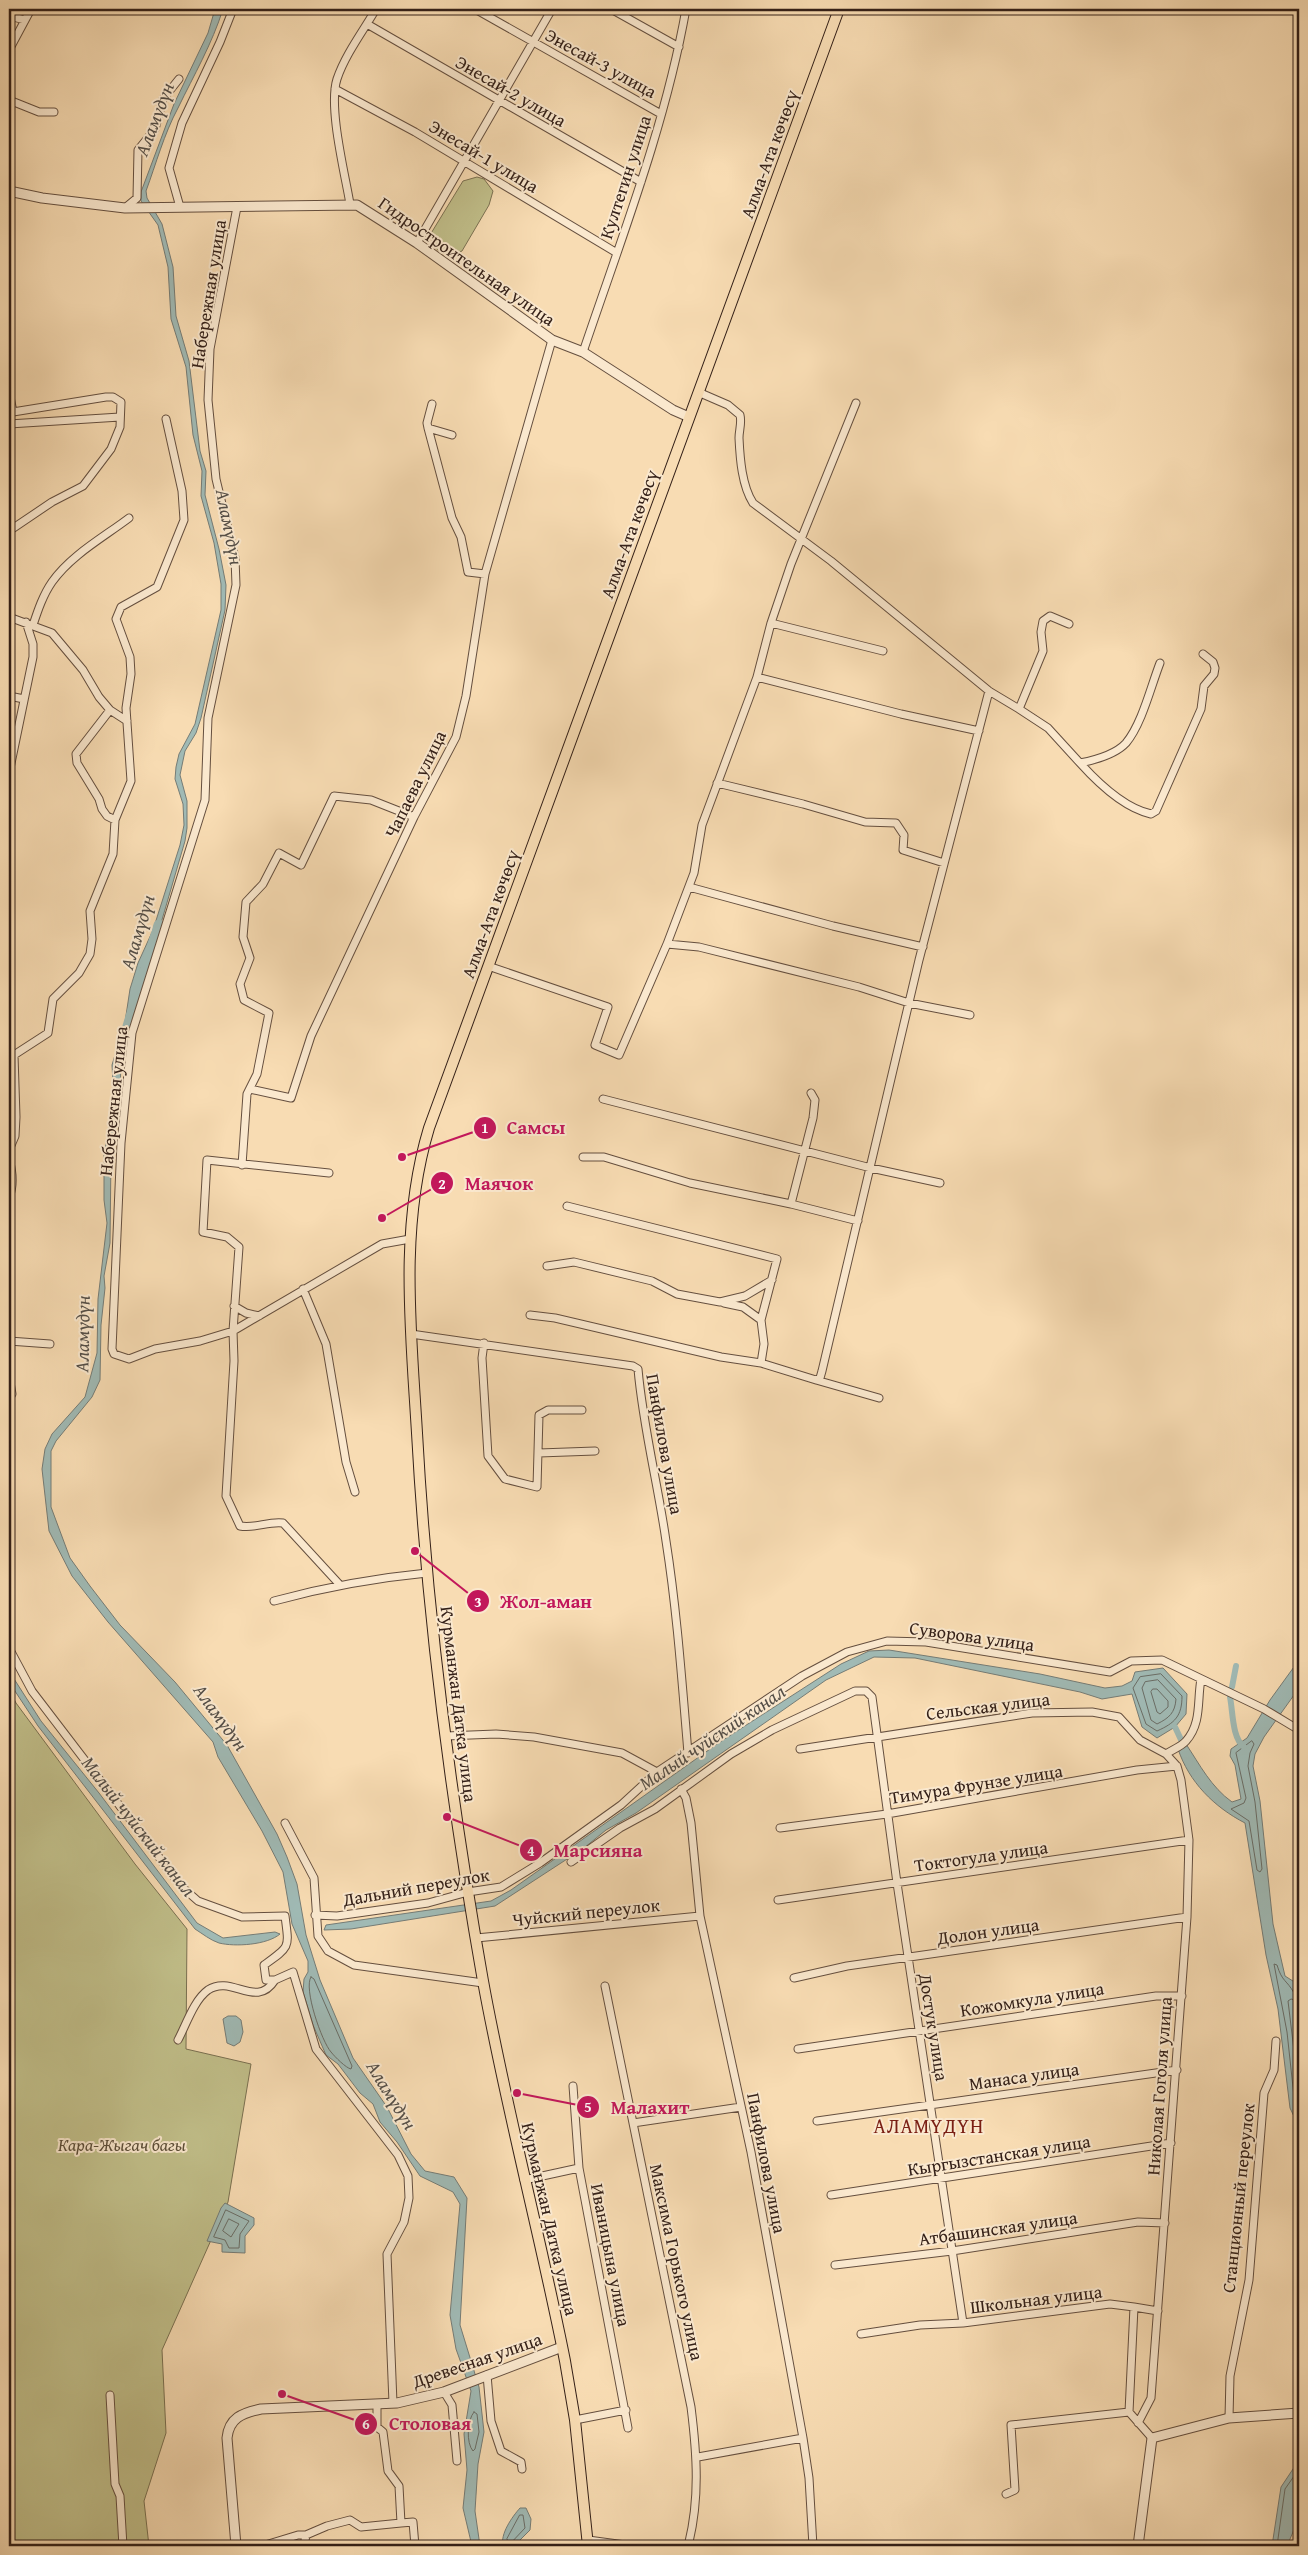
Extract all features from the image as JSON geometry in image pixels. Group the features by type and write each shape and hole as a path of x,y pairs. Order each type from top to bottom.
{"main road":[{"name":"Алма-Ата көчөсү","path":"450,1070 839,9"},
{"name":"Курманжан Датка улица","path":"450,1070 420,1158 414,1194 410,1239 411,1334 427,1573 446,1736 468,1892 483,1982 524,2180 562,2347 575,2420 588,2544"}],"street":[{"path":"9,50 31,9"},
{"path":"180,208 169,168 182,123 220,42 233,9"},
{"path":"350,204 336,114 335,89 341,70 376,9"},
{"name":"Энесай-3 улица","path":"475,9 661,114"},
{"path":"417,243 552,9"},
{"path":"611,9 679,47"},
{"name":"Култегин улица","path":"583,352 641,182 679,47 686,9"},
{"path":"9,16 24,20"},
{"name":"Энесай-2 улица","path":"367,24 641,182"},
{"path":"127,208 137,198 138,150 155,130 163,99 178,79"},
{"name":"Энесай-1 улица","path":"335,89 464,161 616,253"},
{"path":"9,100 39,112 54,112"},
{"name":"Гидростроительная улица","path":"9,191 51,199 127,208 350,204 363,208 417,243 552,340 583,352 673,410 689,417"},
{"name":"Набережная улица","path":"237,207 210,349 208,400 216,479 235,558 236,585 208,718 205,800 132,1034 121,1143 112,1349 114,1354 129,1359 155,1349 200,1341 233,1332 382,1244 410,1239"},
{"name":"Чапаева улица","path":"250,1089 291,1098 311,1036 414,817 456,737 466,696 485,574 552,340"},
{"path":"9,392 11,413 112,397 121,402 120,428 111,449 83,486 52,502 9,531"},
{"path":"698,392 728,405 740,415 742,423 739,436 747,494 753,503 801,539 989,691 1048,728 1094,778 1135,808 1152,814 1156,811 1201,709 1204,686 1214,674 1213,662 1203,654"},
{"path":"488,966 608,1006 595,1045 619,1055 667,944 689,887 697,864 700,833 757,677 771,623 801,539 856,402"},
{"path":"432,404 427,423 428,428 452,518 461,537 468,572 485,574"},
{"path":"9,424 120,417"},
{"path":"9,1150 15,1136 16,1117 14,1055 48,1033 53,999 79,973 90,954 92,939 90,911 112,854 115,820 131,782 126,708 131,674 130,657 116,619 121,607 157,587 184,520 182,491 166,419"},
{"path":"428,428 452,435"},
{"path":"9,772 33,657 30,623 52,582 73,560 129,518"},
{"path":"1019,709 1043,651 1041,632 1043,621 1050,616 1069,624"},
{"path":"9,617 30,623 52,633 83,670 99,697 110,710 127,720"},
{"path":"771,623 884,651"},
{"path":"1080,763 1112,753 1125,744 1141,712 1160,663"},
{"path":"757,677 901,714 978,731"},
{"path":"816,1380 820,1378 822,1371 909,1003 989,691"},
{"path":"9,696 24,699"},
{"path":"110,710 76,754 77,763 100,799 102,809 107,816 115,820"},
{"path":"717,783 803,804 865,822 896,823 904,835 904,850 944,863"},
{"path":"242,1165 247,1094 258,1074 269,1013 244,1000 240,984 250,958 243,937 246,902 263,884 279,853 301,865 334,796 371,800 414,817"},
{"path":"689,887 833,926 923,947"},
{"path":"667,944 699,947 859,987 909,1003 970,1015"},
{"path":"791,1204 815,1107 815,1100 811,1093"},
{"path":"603,1098 871,1168 940,1183"},
{"path":"583,1157 604,1157 690,1183 791,1204 858,1221"},
{"path":"9,1159 12,1171 12,1190 9,1198"},
{"path":"330,1173 207,1160 203,1232 227,1237 239,1247 234,1306 234,1361 226,1496 240,1526 251,1528 275,1522 283,1523 340,1585"},
{"path":"567,1206 777,1259 762,1320 764,1344 761,1363"},
{"path":"547,1266 574,1262 652,1281 677,1294 743,1307 762,1320"},
{"path":"720,1302 745,1296 772,1280"},
{"path":"303,1289 326,1344 346,1462 355,1492"},
{"path":"234,1306 246,1313 259,1316"},
{"path":"530,1316 555,1318 712,1355 761,1363 879,1398"},
{"name":"Панфилова улица","path":"411,1334 633,1366 638,1369 642,1410 667,1543 688,1753"},
{"path":"9,1341 50,1344"},
{"path":"484,1344 482,1358 488,1456 505,1479 532,1485 537,1488 539,1415 548,1410 582,1410"},
{"path":"9,1376 12,1394 9,1399"},
{"path":"539,1453 595,1451"},
{"path":"274,1601 340,1585 427,1573"},
{"name":"Суворова улица","path":"657,1772 802,1676 847,1652 887,1641 926,1642 1110,1672 1131,1661 1162,1660 1299,1730"},
{"path":"9,1648 32,1691 180,1886 198,1901 242,1917 285,1916 288,1943 285,1951 264,1965 266,1980 275,1980 293,1972 316,2049 398,2155 408,2176 409,2198 404,2222 387,2254 393,2403"},
{"path":"1177,1766 1166,1754 1186,1742 1194,1728 1200,1708 1199,1691 1201,1679"},
{"name":"Достук улица","path":"681,1789 731,1754 772,1730 855,1692 866,1691 872,1698 897,1883 963,2323"},
{"name":"Сельская улица","path":"800,1749 876,1736 1032,1714 1104,1713 1119,1717 1140,1740 1166,1754"},
{"path":"446,1736 496,1734 534,1737 622,1753 657,1772"},
{"name":"Тимура Фрунзе улица","path":"780,1828 887,1814 1137,1770 1177,1766"},
{"name":"Николая Гоголя улица","path":"1138,2423 1151,2398 1187,1917 1189,1840 1181,1780 1177,1766"},
{"name":"Дальний переулок","path":"315,1914 337,1916 428,1903 468,1892 501,1887 540,1863 621,1805 657,1772"},
{"path":"571,1862 620,1828 654,1809 681,1789"},
{"name":"Панфилова улица","path":"681,1789 686,1798 691,1823 700,1916 751,2152 803,2438 813,2546"},
{"path":"285,1823 314,1878 315,1923 318,1936 328,1951 354,1965 483,1982"},
{"name":"Токтогула улица","path":"778,1900 1189,1840"},
{"name":"Чуйский переулок","path":"476,1938 700,1916"},
{"name":"Долон улица","path":"794,1978 847,1966 1187,1917"},
{"path":"178,2040 201,1997 208,1990 218,1986 230,1986 257,1993 269,1988 275,1980"},
{"name":"Максима Горького улица","path":"605,1986 691,2407 698,2457 695,2519 688,2546"},
{"name":"Кожомкула улица","path":"798,2049 1156,1996 1182,1996"},
{"name":"Станционный переулок","path":"1229,2418 1230,2376 1249,2280 1264,2093 1274,2070 1276,2041"},
{"name":"Манаса улица","path":"817,2121 1177,2070"},
{"name":"Иваницына улица","path":"572,2086 579,2168 628,2428"},
{"path":"633,2123 741,2107"},
{"name":"Кыргызстанская улица","path":"831,2195 1171,2143"},
{"path":"524,2180 579,2168"},
{"name":"Атбашинская улица","path":"835,2265 952,2251 1138,2222 1165,2223"},
{"name":"Школьная улица","path":"861,2334 920,2325 963,2323 1110,2304 1158,2311"},
{"path":"1134,2307 1129,2412 1152,2438"},
{"name":"Древесная улица","path":"236,2546 226,2438 228,2426 236,2418 246,2412 261,2409 393,2403 448,2390 562,2347"},
{"path":"485,2376 491,2421 501,2451 521,2462 522,2469"},
{"path":"448,2390 452,2405 457,2461"},
{"path":"110,2395 114,2484 120,2496 123,2546"},
{"path":"376,2404 377,2427 384,2432 388,2471 400,2486 401,2523"},
{"path":"575,2420 626,2410"},
{"path":"1006,2494 1016,2490 1011,2425 1129,2412"},
{"path":"1152,2438 1229,2418 1299,2413"},
{"path":"698,2457 803,2438"},
{"path":"1138,2546 1152,2438"},
{"path":"262,2546 350,2520 361,2527 413,2522 415,2546"},
{"path":"302,2535 304,2546"},
{"path":"588,2544 625,2546"}],"green space":[{"path":"477,177 484,179 493,191 489,205 462,251 446,254 437,250 430,235 463,181"},
{"name":"Кара-Жыгач багы","path":"9,1689 16,1703 135,1864 187,1929 186,2049 251,2064 228,2202 162,2350 166,2433 144,2501 149,2546 9,2546"}],"water":[{"path":"215,9 223,9 219,22 168,128 146,191 147,198 162,224 173,267 176,316 189,361 200,451 206,471 205,495 226,585 225,610 201,718 196,733 185,751 180,775 187,801 185,841 159,930 141,968 121,1053 120,1105 111,1155 110,1243 104,1276 100,1380 92,1397 56,1441 51,1451 51,1507 70,1558 90,1586 120,1625 175,1682 227,1745 277,1834 287,1857 297,1884 306,1935 320,1980 353,2058 387,2107 411,2154 425,2171 454,2177 467,2198 460,2325 479,2387 484,2432 478,2464 475,2511 480,2546 472,2546 463,2508 467,2470 464,2434 471,2391 456,2349 450,2315 460,2204 453,2192 420,2176 397,2142 380,2122 373,2104 360,2093 338,2064 326,2055 313,2025 303,1992 304,1979 308,1972 308,1961 292,1924 283,1872 262,1831 218,1757 213,1742 108,1622 72,1576 49,1531 42,1469 45,1449 52,1434 85,1397 97,1353 98,1299 107,1223 104,1200 104,1155 114,1100 112,1065 125,1022 130,989 138,963 153,930 180,845 184,825 183,804 175,779 176,767 179,754 195,724 221,610 221,584 214,543 201,496 202,471 193,435 186,367 171,319 168,267 158,225 141,201 141,192 174,104 208,33"},
{"path":"889,1650 1040,1674 1105,1688 1122,1686 1132,1681 1135,1672 1163,1668 1187,1694 1186,1714 1175,1727 1157,1738 1142,1727 1132,1694 1102,1699 1080,1692 915,1658 874,1657 826,1680 636,1813 606,1830 584,1848 495,1906 351,1929 324,1930 326,1925 491,1901 511,1890 720,1742 841,1664 869,1651"},
{"path":"1299,1660 1299,1688 1264,1737 1255,1754 1253,1766 1260,1801 1273,1924 1285,1976 1296,1983 1299,2000 1299,2127 1290,2108 1278,2009 1266,1955 1245,1823 1223,1809 1204,1792 1189,1772 1178,1749 1186,1744 1218,1790 1232,1802 1241,1799 1235,1765 1230,1756 1231,1749 1247,1738 1270,1700"},
{"path":"9,1671 41,1721 99,1793 197,1923 223,1938 275,1932 280,1934 259,1943 233,1945 216,1942 195,1929 38,1726 9,1682"},
{"path":"228,2016 236,2016 241,2020 243,2032 240,2042 234,2046 227,2043 223,2019"},
{"path":"225,2203 254,2218 254,2225 245,2236 245,2253 222,2252 222,2244 207,2241"},
{"path":"1299,2460 1299,2518 1287,2546 1272,2546 1281,2487"},
{"path":"520,2508 526,2508 531,2519 530,2530 515,2545 503,2546 505,2531"}],"waterway":[{"name":"Аламүдүн","path":"125,1036 159,925"},
{"path":"1232,1687 1236,1666"},
{"path":"1230,1697 1235,1731 1237,1738 1244,1747"},
{"path":"1175,1727 1184,1746"}],"place":[{"name":"Самсы","path":"402,1157"},
{"name":"Маячок","path":"382,1218"},
{"name":"Жол-аман","path":"415,1551"},
{"name":"Марсияна","path":"447,1817"},
{"name":"Малахит","path":"517,2093"},
{"name":"Столовая","path":"282,2394"}],"district":[{"name":"АЛАМҮДҮН","path":"929,2125"}],"water label":[{"name":"Малый чуйский канал","path":"712,1737"},
{"name":"Малый чуйский канал","path":"139,1826"}]}
